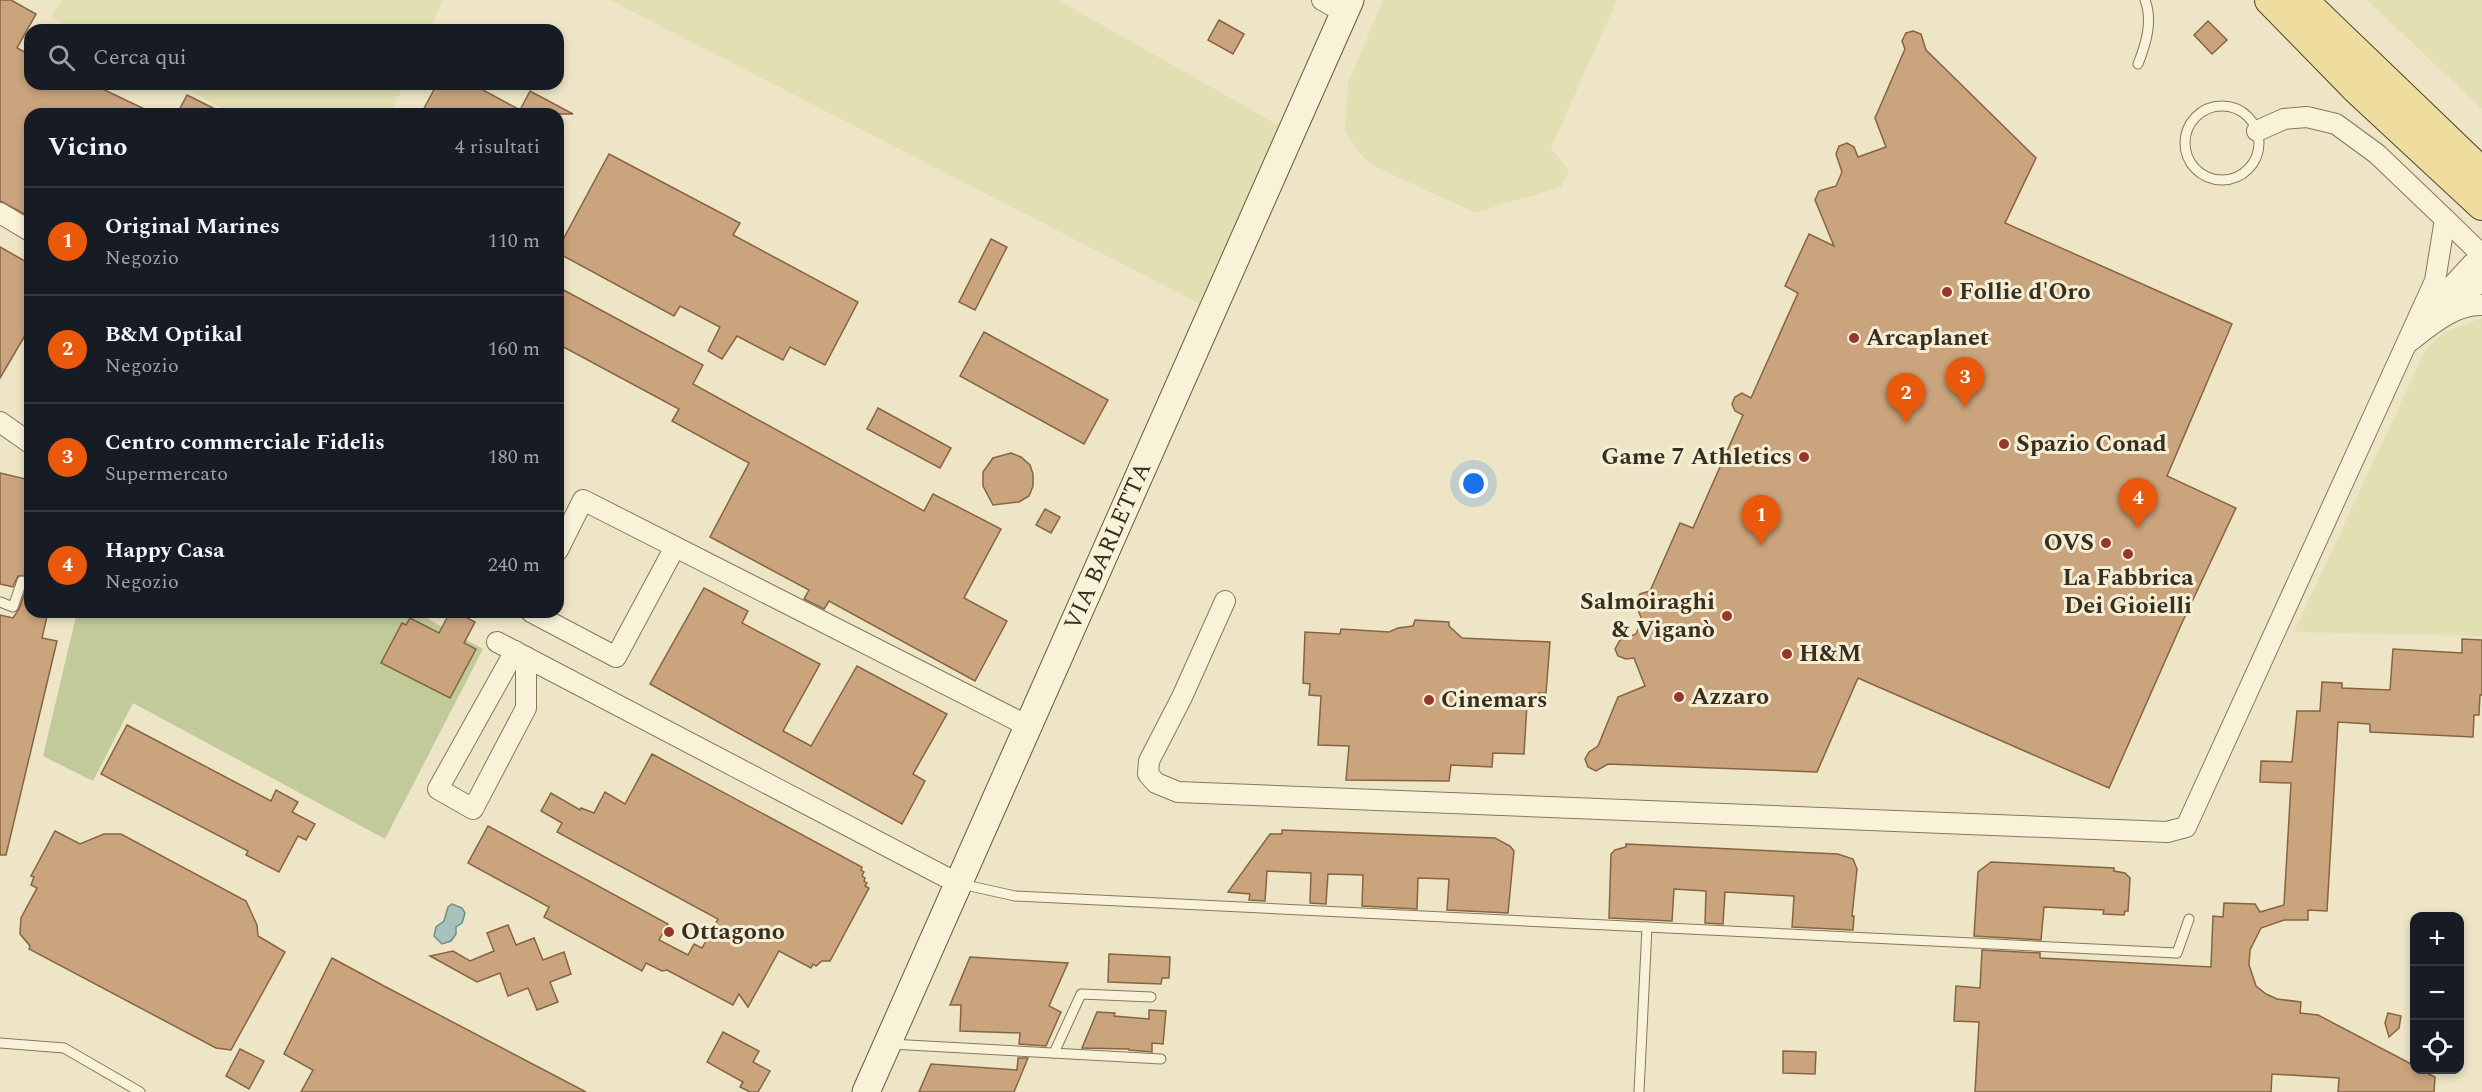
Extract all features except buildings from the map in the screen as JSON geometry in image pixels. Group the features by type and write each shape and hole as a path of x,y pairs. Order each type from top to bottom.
{"main road":[{"path":"2270,0 2358,90 2482,205"},
{"path":"2302,0 2482,173"},
{"name":"VIA BARLETTA","path":"867,1092 1028,726 1339,4"}],"street":[{"path":"2257,131 2284,119 2307,117 2336,123 2377,154 2482,255"},
{"path":"0,213 24,227"},
{"path":"1225,601 1182,697 1149,761 1148,774 1156,783 1178,792 2167,832 2186,827 2435,281 2445,219"},
{"path":"2407,343 2447,290 2472,264 2482,262"},
{"path":"2407,343 2440,318 2482,280"},
{"path":"2440,318 2475,304 2482,305"},
{"path":"0,422 24,439"},
{"path":"564,538 583,500 1028,726"},
{"path":"542,618 616,657 675,547"},
{"path":"513,650 526,708 472,809 438,789 513,650"},
{"path":"513,650 959,884"}],"lane":[{"path":"2138,64 2144,50 2150,14 2145,0"},
{"path":"2233,107 2250,119 2257,131 2259,147 2254,162 2244,173 2231,179 2217,180 2203,175 2192,165 2186,153 2185,138 2189,124 2208,108 2233,107"},
{"path":"0,602 13,607 22,581 24,582"},
{"path":"959,884 1015,896 2177,953 2189,919"},
{"path":"1639,1092 1647,927"},
{"path":"1054,1053 1081,994 1151,997"},
{"path":"0,1043 64,1048 140,1092"},
{"path":"888,1044 1161,1059"}],"shaded area":[{"path":"62,0 443,0 432,24 64,24 51,17"},
{"path":"610,0 1058,0 1281,127 1200,304"},
{"path":"1383,0 1617,0 1551,148 1569,171 1561,187 1485,211 1474,212 1373,166 1359,152 1345,132 1348,84"},
{"path":"2367,0 2482,0 2482,109"},
{"path":"188,90 401,90 393,108 221,108"},
{"path":"2482,318 2482,636 2294,632 2426,349 2445,332"}],"green space":[{"path":"76,618 426,618 483,649 385,839 133,703 93,781 43,756"}],"water":[{"path":"452,904 462,908 465,913 451,941 442,944 434,936 436,927 444,921 448,907"}],"place":[{"name":"Follie d'Oro","path":"1947,292"},
{"name":"Arcaplanet","path":"1854,338"},
{"name":"Centro commerciale Fidelis","path":"1965,407"},
{"name":"B&M Optikal","path":"1906,423"},
{"name":"Spazio Conad","path":"2004,444"},
{"name":"Game 7 Athletics","path":"1804,457"},
{"name":"Happy Casa","path":"2138,528"},
{"name":"OVS","path":"2106,543"},
{"name":"Original Marines","path":"1761,545"},
{"name":"La Fabbrica Dei Gioielli","path":"2128,554"},
{"name":"Salmoiraghi & Viganò","path":"1727,616"},
{"name":"H&M","path":"1787,654"},
{"name":"Azzaro","path":"1679,697"},
{"name":"Cinemars","path":"1429,700"},
{"name":"Ottagono","path":"669,932"}]}
